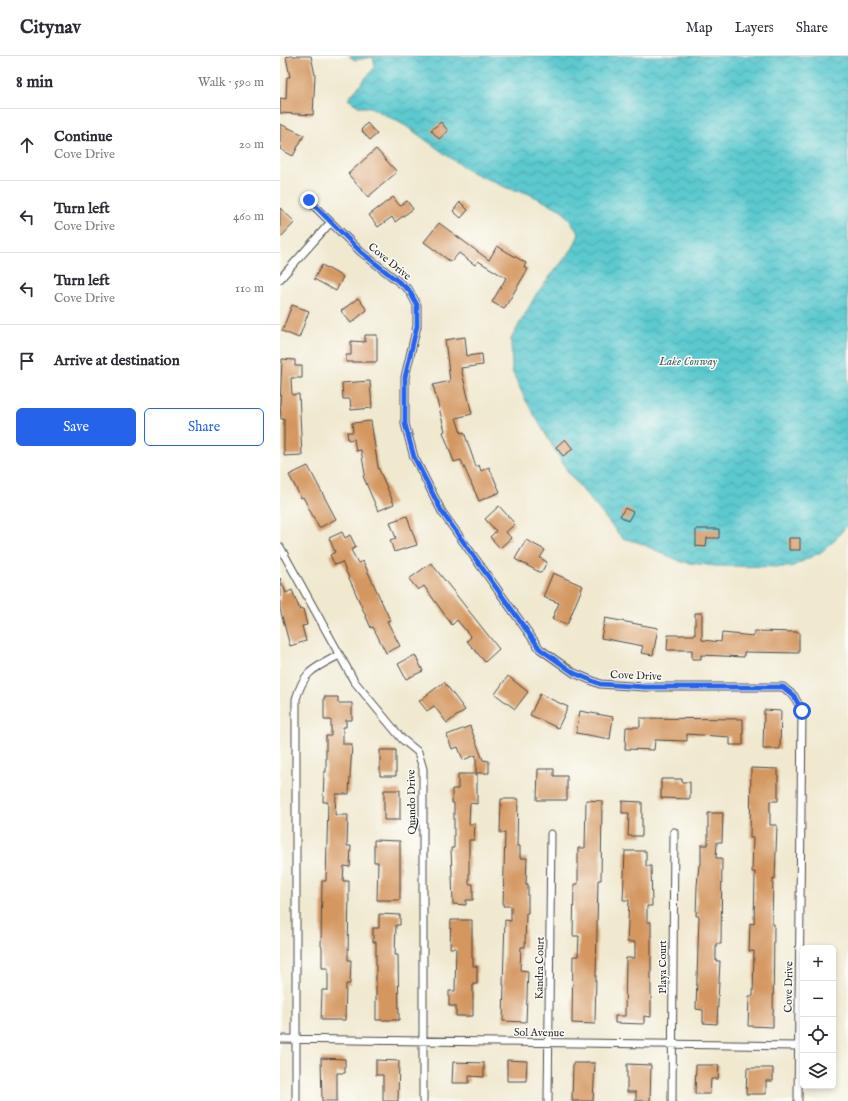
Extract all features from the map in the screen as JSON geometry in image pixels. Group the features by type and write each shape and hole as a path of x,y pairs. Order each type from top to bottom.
{"street":[{"name":"Cove Drive","path":"309,200 330,223 361,252 409,290 417,305 417,326 405,377 405,424 414,457 442,512 540,649 574,673 600,684 645,687 783,687 794,696 802,711 798,1101"},
{"path":"280,279 330,223"},
{"name":"Quando Drive","path":"280,547 354,681 402,739 418,752 423,769 423,1101"},
{"path":"296,1101 296,699 301,682 310,671 340,655"},
{"name":"Playa Court","path":"672,1101 674,832"},
{"name":"Kandra Court","path":"548,1101 551,834"},
{"name":"Sol Avenue","path":"280,1039 798,1046"}],"water":[{"name":"Lake Conway","path":"349,56 848,56 848,524 834,541 821,552 791,567 716,566 682,562 640,543 622,538 568,472 526,401 512,371 511,339 537,293 573,248 579,234 577,230 562,210 527,193 507,188 469,171 406,126 370,107 360,107 348,99 375,67 373,57 355,60"}],"building":[{"path":"311,56 315,75 313,115 280,113 280,98 286,99 287,77 290,77 286,57"},
{"path":"441,122 448,131 439,139 431,130"},
{"path":"367,123 377,134 370,140 361,130"},
{"path":"280,124 304,135 293,156 280,149"},
{"path":"376,149 397,172 368,197 348,174"},
{"path":"393,197 400,206 407,201 413,209 395,222 392,217 378,227 369,215"},
{"path":"460,202 468,210 461,218 453,211"},
{"path":"280,208 295,222 280,238"},
{"path":"439,223 489,260 497,246 526,263 524,267 528,269 504,309 492,302 506,278 478,261 475,265 459,253 451,262 424,242"},
{"path":"322,265 343,277 336,291 314,279"},
{"path":"358,298 367,310 351,323 341,311"},
{"path":"292,305 309,311 299,338 282,331"},
{"path":"365,335 377,335 377,362 346,362 346,355 351,355 351,341 365,342"},
{"path":"465,337 467,356 482,354 483,365 461,368 472,414 456,418 461,433 464,432 476,467 479,465 481,471 489,467 500,492 479,501 461,460 454,462 443,432 445,431 433,385 450,381 445,340"},
{"path":"282,359 295,360 295,366 302,366 302,378 291,378 292,395 299,394 302,455 284,456 284,419 281,419 280,405"},
{"path":"370,381 372,408 351,410 350,399 343,399 342,383"},
{"path":"371,421 378,467 394,504 378,511 363,476 365,474 361,450 356,451 354,439 348,440 347,432 353,432 352,423"},
{"path":"565,439 573,449 563,456 556,447"},
{"path":"308,466 336,519 319,528 303,497 301,498 289,475"},
{"path":"499,506 515,524 506,532 511,538 500,548 490,537 496,531 485,519"},
{"path":"625,508 633,512 628,521 620,516"},
{"path":"407,516 417,545 394,552 390,540 396,538 390,522"},
{"path":"696,529 719,529 719,538 707,538 706,547 696,546"},
{"path":"342,532 345,538 350,535 356,547 351,550 358,563 363,561 390,620 387,621 400,646 386,653 373,627 371,628 342,562 335,565 330,555 335,552 329,538"},
{"path":"789,538 800,538 800,550 789,550"},
{"path":"526,540 545,550 540,558 547,562 541,573 515,559"},
{"path":"431,563 499,649 485,662 467,641 471,637 457,620 452,625 424,586 418,590 409,579"},
{"path":"553,573 583,586 567,625 552,619 559,603 543,597"},
{"path":"280,578 286,593 292,590 300,610 303,609 307,625 302,626 306,641 290,646 280,609"},
{"path":"695,613 702,613 702,640 721,642 722,633 754,636 754,631 799,632 799,653 744,652 744,657 701,655 701,659 692,659 692,650 667,650 668,635 695,635"},
{"path":"605,618 658,628 653,655 641,653 643,646 601,638"},
{"path":"415,655 423,671 406,679 398,664"},
{"path":"508,676 528,692 515,709 495,694"},
{"path":"444,682 465,710 447,723 434,706 427,711 419,701"},
{"path":"540,694 568,707 558,728 530,715"},
{"path":"324,697 338,697 338,703 352,703 352,720 346,720 346,727 343,727 343,744 352,744 349,794 336,794 335,815 348,815 347,846 351,846 350,867 344,866 343,881 349,881 348,960 351,960 350,984 346,984 345,1020 321,1020 322,990 328,990 328,968 322,968 321,946 322,881 326,881 328,802 323,802 324,772 326,772 326,736 331,736 331,720 324,720"},
{"path":"764,710 781,711 780,749 763,749"},
{"path":"580,711 613,717 610,739 576,733"},
{"path":"640,718 743,719 743,745 730,745 730,737 687,734 687,741 655,740 654,750 625,749 626,727 640,727"},
{"path":"470,726 483,760 489,761 489,773 476,773 476,755 463,760 458,747 452,749 447,735"},
{"path":"380,750 396,750 396,776 380,776"},
{"path":"751,768 778,769 778,801 770,801 770,825 777,825 775,879 773,878 772,924 774,924 773,1027 748,1026 749,996 753,996 754,951 749,951 750,923 754,924 755,872 752,872 753,838 750,838"},
{"path":"538,769 554,769 554,776 567,776 567,800 537,800"},
{"path":"458,774 477,774 477,804 470,803 469,824 475,824 474,840 469,840 469,884 473,884 473,900 466,900 466,905 453,904 451,848 454,848 454,803 452,803 452,789 458,789"},
{"path":"661,779 682,779 682,782 690,782 690,799 661,798"},
{"path":"384,790 400,790 400,820 384,820"},
{"path":"501,799 518,799 517,846 520,846 520,858 527,858 526,884 528,884 528,913 526,913 525,947 521,947 520,970 528,971 526,1022 503,1021 505,920 511,921 511,906 503,906 505,833 500,833"},
{"path":"586,800 602,801 601,880 598,880 595,1024 572,1023 573,956 578,956 579,936 573,936 574,884 578,884 578,848 585,848"},
{"path":"622,801 642,802 642,836 628,836 629,813 622,813"},
{"path":"708,813 723,813 722,842 717,842 716,858 722,858 721,944 716,944 716,961 720,961 717,1024 703,1023 703,1010 696,1009 699,916 696,916 697,886 699,865 701,865 701,845 708,845"},
{"path":"374,840 400,841 400,900 377,900 378,862 374,862"},
{"path":"625,851 646,851 646,866 651,866 652,906 647,906 647,922 651,922 651,1017 644,1016 644,1024 615,1023 615,1016 625,1016 626,958 635,958 635,942 627,942 629,900 623,900"},
{"path":"379,914 400,915 400,925 396,925 395,955 398,955 399,1020 376,1020 376,942 373,942 373,928 379,928"},
{"path":"451,920 472,920 472,958 473,966 477,966 477,984 473,984 473,1016 456,1016 456,1006 449,1006 449,991 455,991 456,948 450,948"},
{"path":"321,1058 345,1059 345,1073 337,1073 337,1101 322,1101"},
{"path":"376,1060 399,1061 398,1101 383,1101 383,1075 376,1075"},
{"path":"507,1060 527,1061 526,1081 507,1081"},
{"path":"453,1062 484,1063 484,1077 469,1076 469,1083 452,1083"},
{"path":"573,1063 595,1063 593,1101 572,1101"},
{"path":"627,1064 651,1065 650,1101 636,1101 636,1092 627,1092"},
{"path":"696,1065 719,1065 718,1079 711,1079 710,1094 695,1094"},
{"path":"747,1068 773,1068 773,1081 766,1081 766,1094 746,1094"}],"route":[{"path":"309,200 330,223 361,252 409,290 417,305 417,326 411,346 405,377 405,424 414,457 442,512 540,649 574,673 600,684 645,687 783,687 794,696 802,711"}]}
